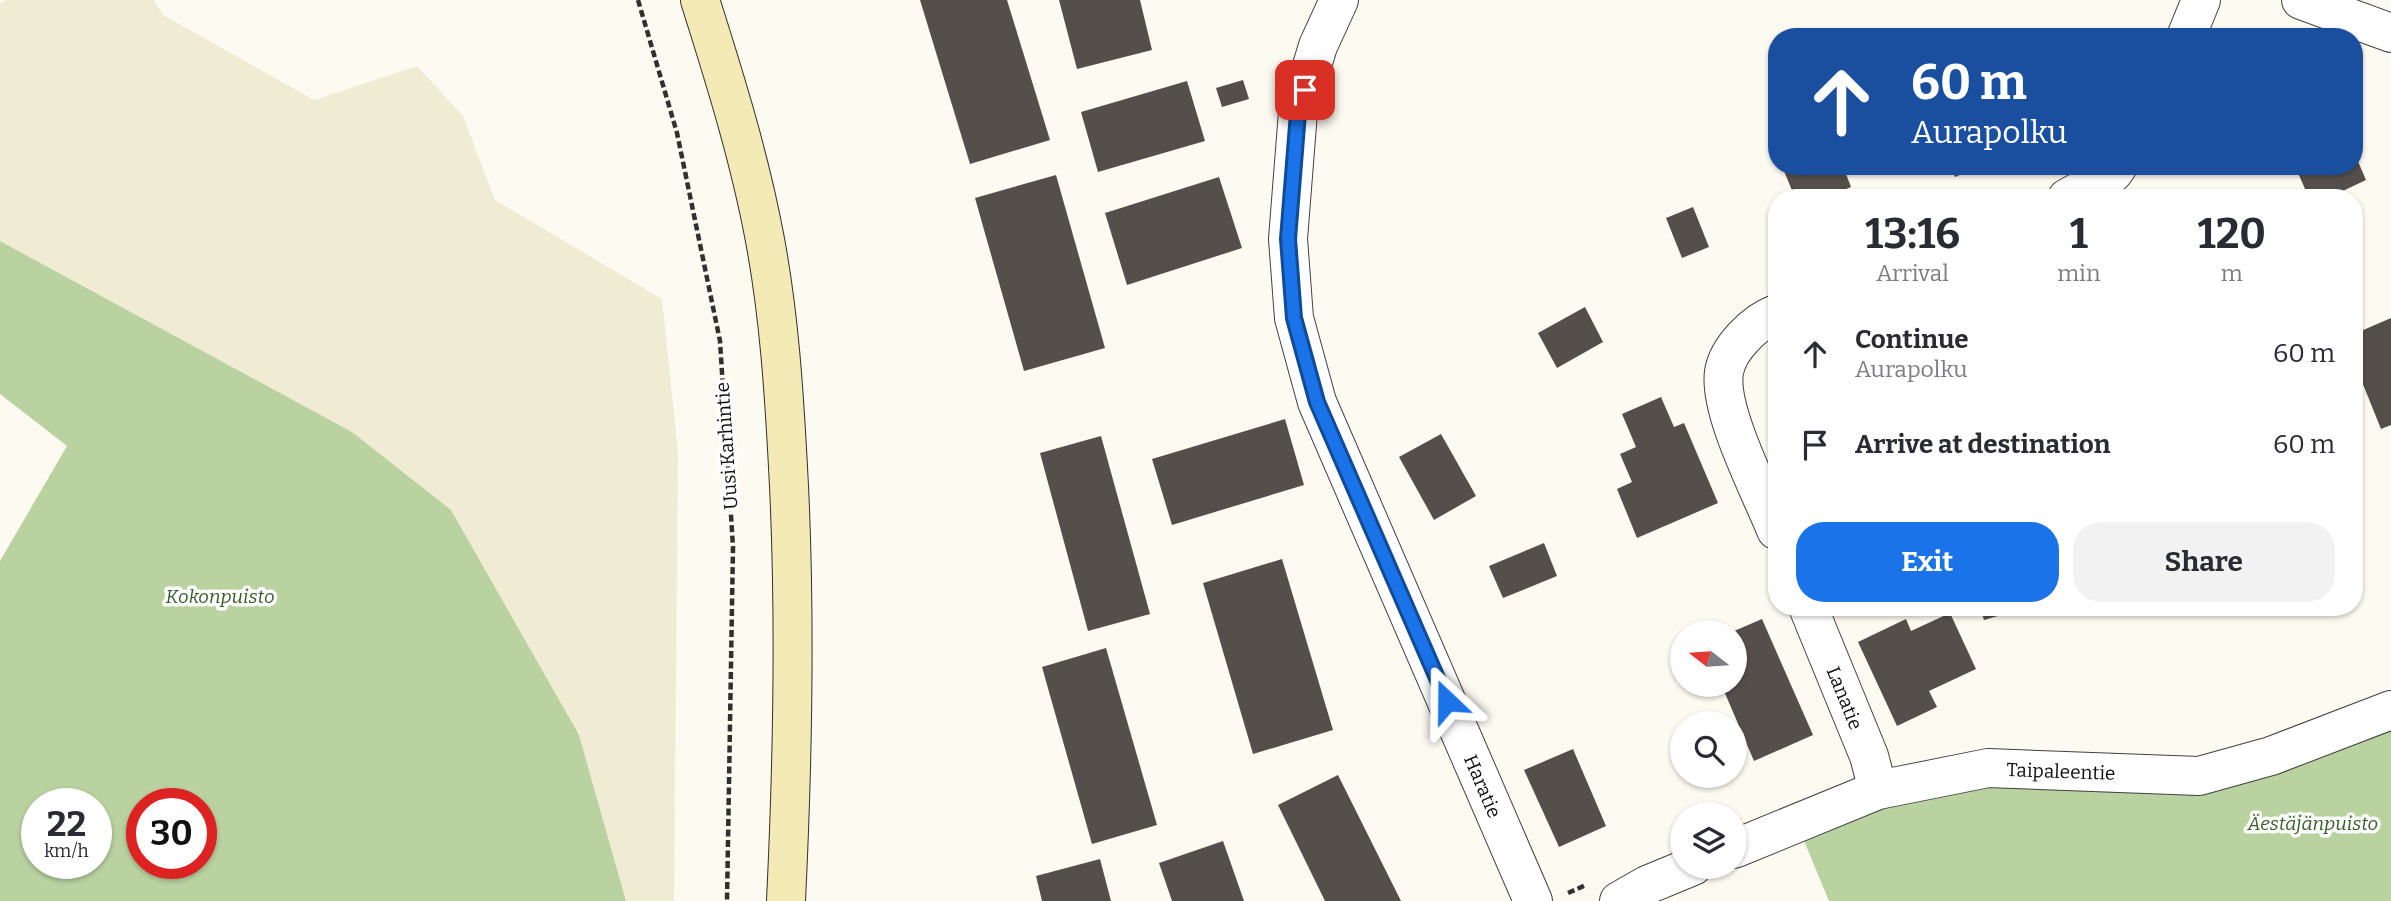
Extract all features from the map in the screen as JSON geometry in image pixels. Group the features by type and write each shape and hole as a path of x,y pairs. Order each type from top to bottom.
{"street":[{"path":"701,0 735,114 765,240 783,367 793,573 794,743 786,901"},
{"name":"Haratie","path":"1339,0 1318,46 1298,113 1288,239 1294,318 1317,402 1533,901"},
{"path":"2190,28 2201,0"},
{"path":"2301,0 2391,33"},
{"path":"2084,189 2109,175"},
{"path":"1768,320 1738,342 1724,372 1730,417 1768,510"},
{"name":"Lanatie","path":"1812,616 1869,756 1878,790"},
{"name":"Taipaleentie","path":"1747,844 1878,790 1988,768 2199,776 2271,756 2391,710"},
{"path":"1619,901 1670,876"}],"path":[{"name":"Uusi Karhintie","path":"638,0 677,133 720,341 733,547 727,901"}],"shaded area":[{"path":"7,0 154,0 163,15 314,100 417,66 463,116 495,200 662,299 678,452 674,901 626,901 579,735 352,432 0,241 0,3"}],"green space":[{"name":"Kokonpuisto","path":"0,241 352,432 451,510 579,735 626,901 0,901 0,561 67,446 0,394"},
{"name":"Äestäjänpuisto","path":"2391,710 2391,901 1829,901 1797,824 1878,790 2199,776"}],"building":[{"path":"920,0 1007,0 1050,140 970,164"},
{"path":"1059,0 1140,0 1152,50 1077,69"},
{"path":"1243,80 1249,99 1222,107 1216,88"},
{"path":"1187,81 1205,141 1098,172 1081,112"},
{"path":"2363,173 2366,180 2347,189 2305,189 2299,175"},
{"path":"1056,175 1105,348 1024,371 975,198"},
{"path":"1786,175 1846,175 1851,187 1846,189 1791,189"},
{"path":"1219,177 1242,248 1127,285 1105,213"},
{"path":"1693,207 1709,247 1682,258 1666,218"},
{"path":"1585,307 1603,342 1557,368 1538,333"},
{"path":"2391,318 2391,425 2381,429 2363,384 2363,330"},
{"path":"1661,397 1674,427 1684,423 1718,503 1637,538 1617,489 1632,482 1620,454 1636,447 1622,414"},
{"path":"1285,419 1304,485 1172,525 1152,459"},
{"path":"1441,434 1476,496 1434,520 1399,457"},
{"path":"1101,436 1150,614 1088,631 1040,453"},
{"path":"1544,543 1557,576 1503,598 1489,566"},
{"path":"1282,559 1333,730 1253,754 1203,583"},
{"path":"1944,616 1951,616 1976,669 1929,691 1937,707 1897,726 1858,642 1906,619 1911,631"},
{"path":"1762,619 1813,735 1754,761 1747,745 1747,711 1733,711 1727,697 1747,697 1747,625"},
{"path":"1106,648 1157,825 1092,844 1042,667"},
{"path":"1573,749 1606,826 1559,847 1524,770"},
{"path":"1338,775 1401,901 1325,901 1278,805"},
{"path":"1223,841 1244,901 1172,901 1159,863"},
{"path":"1100,859 1111,901 1042,901 1036,876"}],"route":[{"path":"1305,90 1298,113 1288,239 1294,318 1317,402 1447,701"}]}
